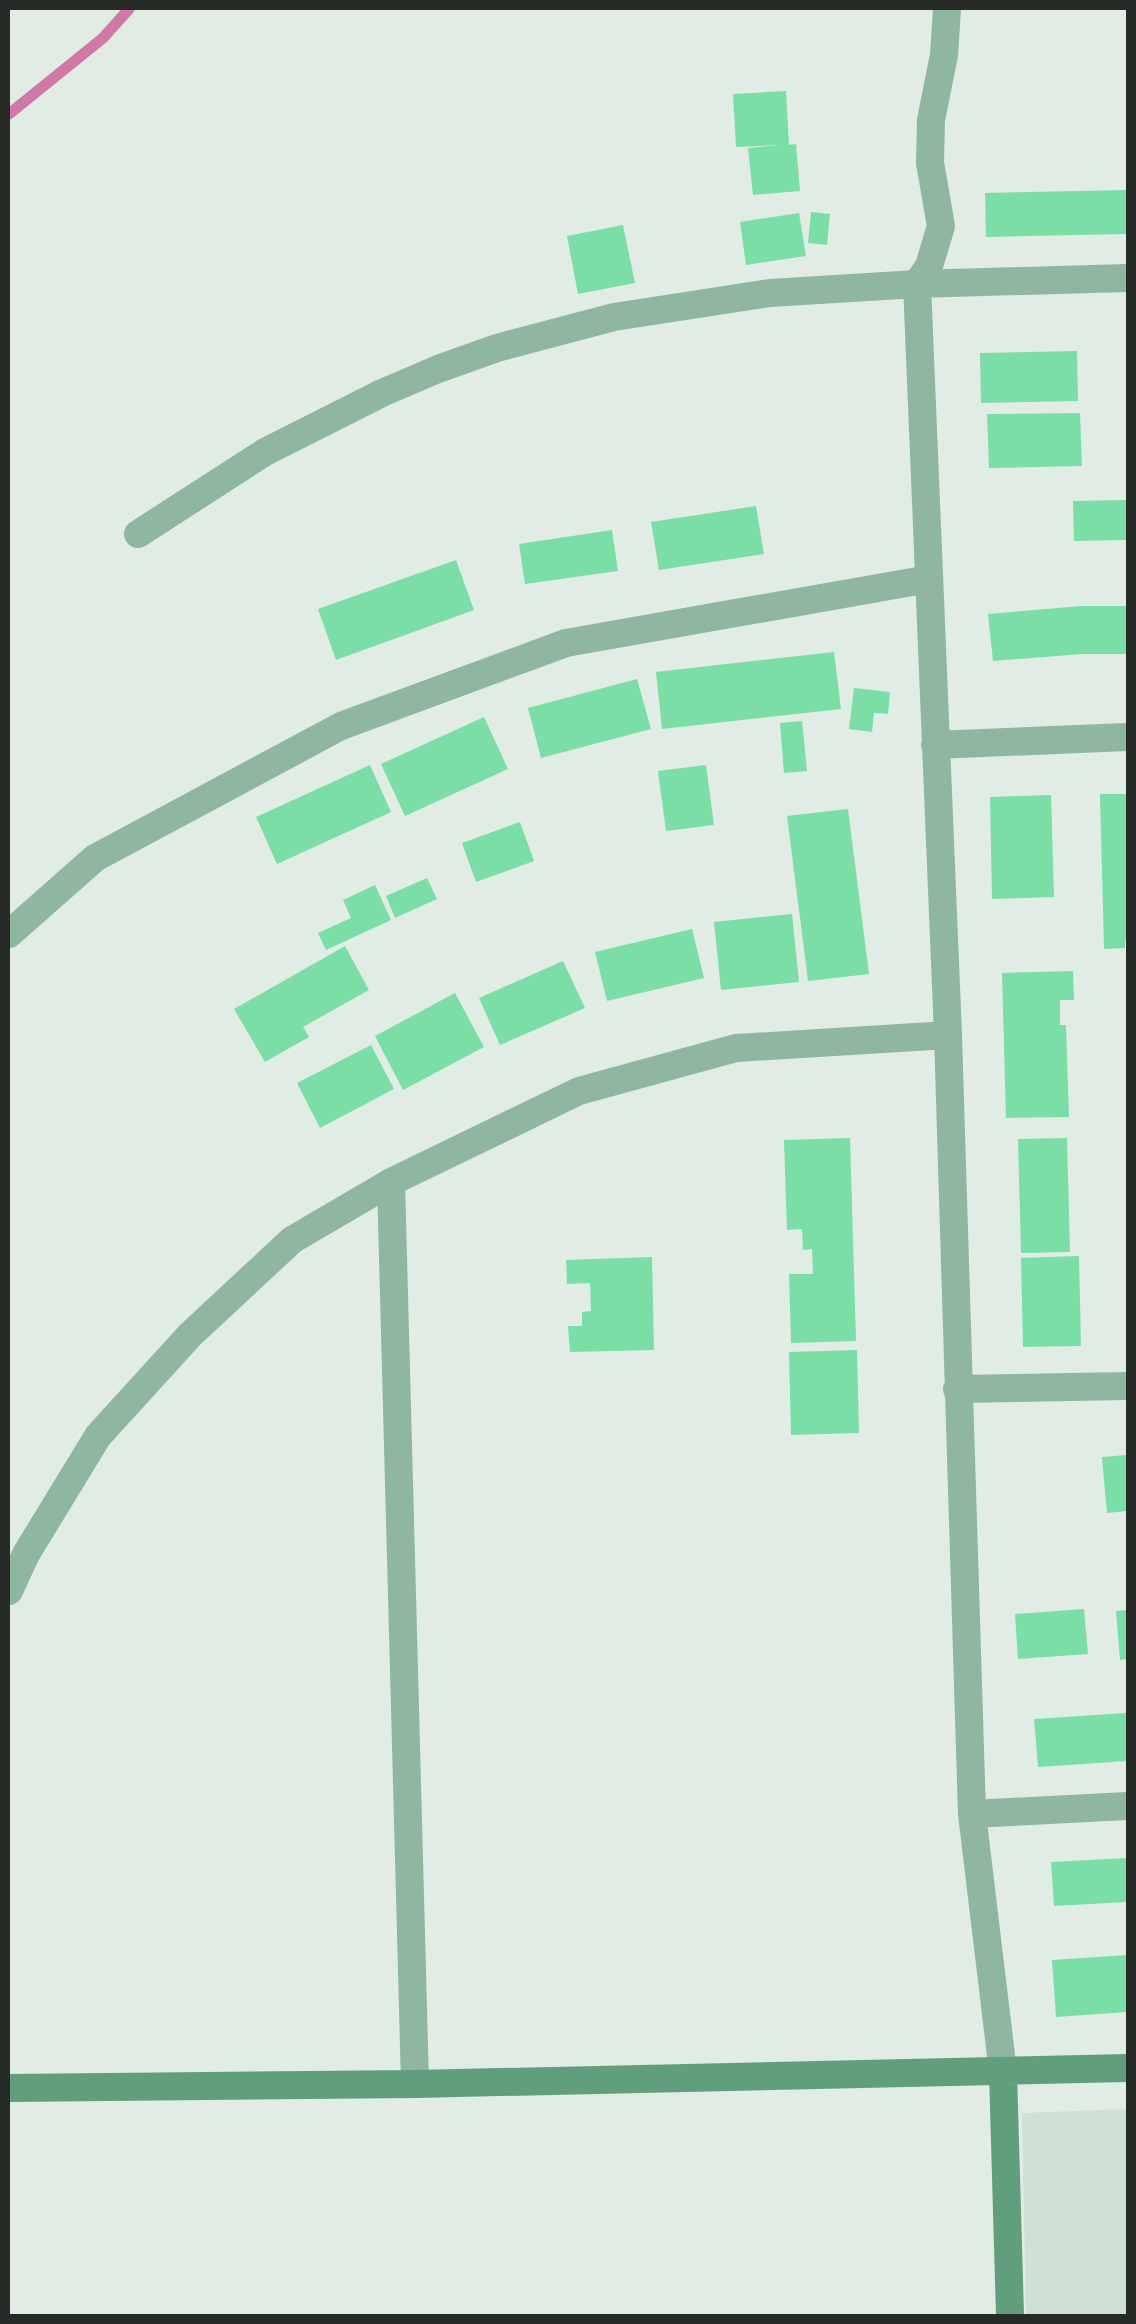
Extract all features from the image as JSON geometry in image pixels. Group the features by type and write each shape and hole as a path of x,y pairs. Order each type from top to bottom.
{"street":[{"path":"947,9 944,55 931,120 930,163 941,226 929,266 917,284 948,1035 957,1389 972,1814 1003,2072 1010,2315"},
{"path":"138,534 265,452 382,393 438,368 497,348 614,316 770,293 917,284 1127,278"},
{"path":"9,934 95,858 341,726 566,643 930,579"},
{"path":"935,745 1127,737"},
{"path":"9,1592 26,1554 98,1436 190,1335 292,1240 391,1182 580,1091 736,1048 948,1035"},
{"path":"391,1182 416,2084"},
{"path":"957,1389 1127,1386"},
{"path":"972,1814 1127,1806"},
{"path":"9,2088 416,2084 1127,2068"}],"shaded area":[{"path":"1127,2109 1127,2315 1026,2315 1022,2113"}],"building":[{"path":"786,91 789,145 796,144 800,191 753,195 748,148 780,145 736,147 733,94"},
{"path":"1127,190 1127,234 986,237 985,193"},
{"path":"811,212 830,214 827,245 808,243"},
{"path":"799,213 806,256 746,265 740,222"},
{"path":"623,225 635,283 578,294 567,236"},
{"path":"1077,351 1078,401 981,403 980,353"},
{"path":"1080,413 1082,466 989,468 987,414"},
{"path":"1127,500 1127,540 1074,541 1073,501"},
{"path":"756,506 764,554 659,570 651,522"},
{"path":"612,530 618,571 525,584 519,544"},
{"path":"456,560 474,610 336,660 318,609"},
{"path":"1081,606 1127,606 1127,654 1082,654 993,661 988,614"},
{"path":"834,652 841,709 662,729 656,672"},
{"path":"637,679 651,729 541,758 528,708"},
{"path":"854,688 890,692 888,714 874,713 872,732 849,729"},
{"path":"484,717 508,769 405,816 381,764"},
{"path":"802,721 807,771 784,773 780,723"},
{"path":"370,765 391,812 277,864 256,817"},
{"path":"706,765 714,825 666,831 658,771"},
{"path":"1100,794 1127,794 1127,940 1125,940 1125,948 1104,949"},
{"path":"1051,795 1054,897 992,899 990,797"},
{"path":"848,809 869,974 808,981 787,816"},
{"path":"520,822 534,861 476,882 462,843"},
{"path":"427,878 437,899 395,918 386,896"},
{"path":"375,885 391,920 326,950 318,933 351,918 343,900"},
{"path":"792,914 799,982 721,990 714,922"},
{"path":"692,929 704,978 607,1001 595,952"},
{"path":"345,946 369,990 303,1027 309,1037 265,1062 234,1009"},
{"path":"563,961 585,1008 500,1045 479,998"},
{"path":"1073,971 1074,1000 1060,1000 1060,1025 1066,1025 1069,1117 1006,1118 1002,973"},
{"path":"455,993 484,1047 403,1090 375,1036"},
{"path":"371,1045 394,1089 320,1128 297,1083"},
{"path":"850,1138 856,1341 791,1343 789,1274 813,1274 812,1249 803,1250 802,1229 787,1230 784,1140"},
{"path":"1067,1138 1070,1252 1021,1253 1018,1139"},
{"path":"1079,1256 1081,1346 1023,1347 1021,1258"},
{"path":"652,1257 654,1350 570,1352 568,1326 582,1326 582,1312 591,1311 590,1283 567,1284 566,1260"},
{"path":"857,1350 859,1433 791,1435 789,1352"},
{"path":"1127,1455 1127,1511 1107,1513 1102,1457"},
{"path":"1084,1609 1088,1654 1018,1659 1015,1614"},
{"path":"1127,1610 1127,1659 1120,1660 1116,1611"},
{"path":"1127,1713 1127,1761 1038,1767 1034,1719"},
{"path":"1127,1858 1127,1902 1054,1906 1051,1862"},
{"path":"1127,1955 1127,2012 1056,2017 1052,1960"}],"waterway":[{"path":"9,114 103,38 129,9"}]}
